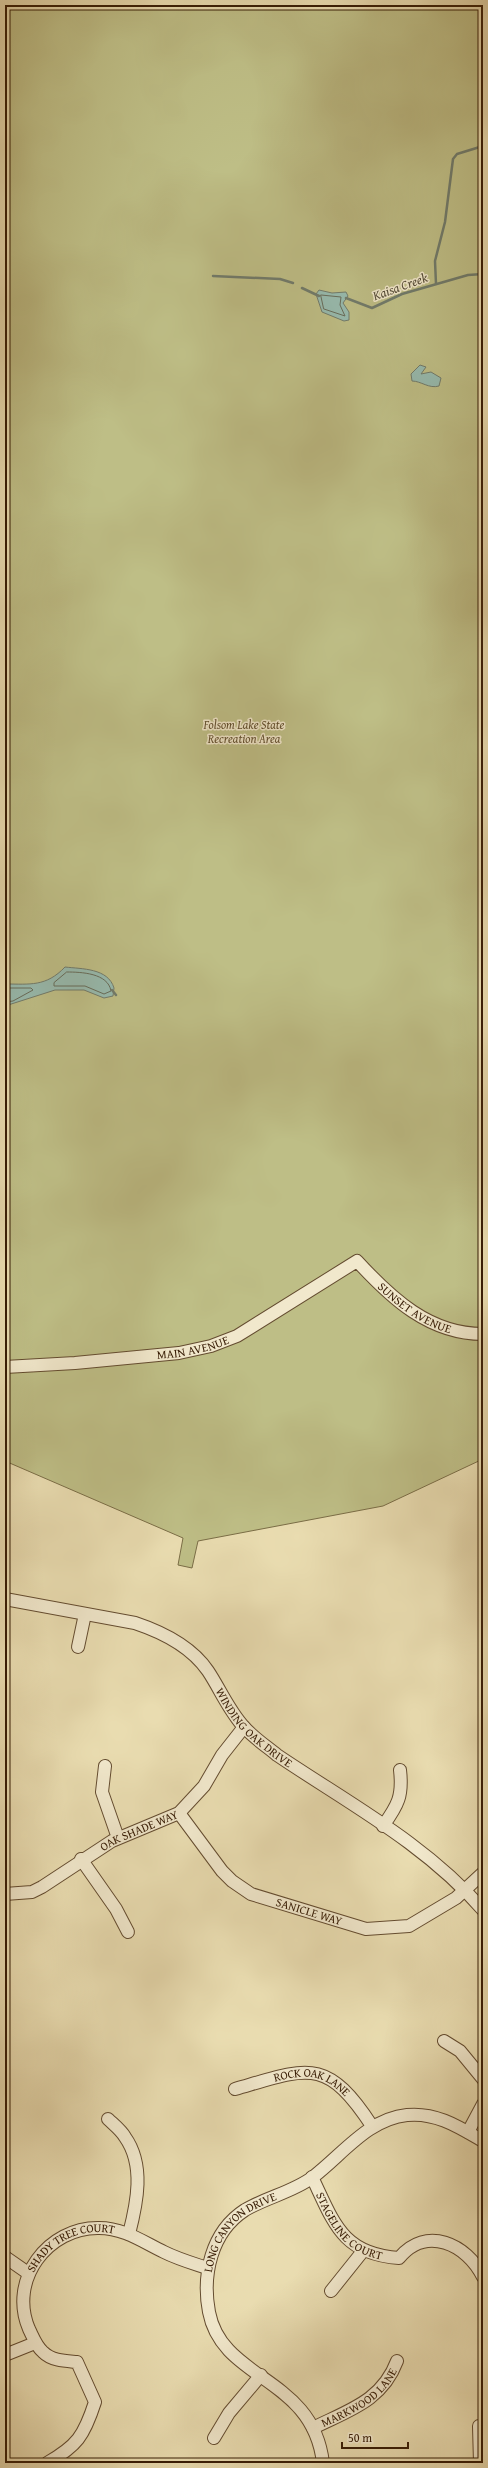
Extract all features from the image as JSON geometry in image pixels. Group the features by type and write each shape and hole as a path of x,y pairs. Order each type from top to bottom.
{"street":[{"name":"SUNSET AVENUE","path":"358,1261 396,1300 420,1317 462,1332 483,1334"},
{"name":"MAIN AVENUE","path":"5,1367 75,1363 179,1353 207,1347 237,1336 358,1261"},
{"name":"WINDING OAK DRIVE","path":"5,1599 150,1628 183,1646 207,1670 244,1727 277,1755 383,1826 416,1846 465,1890 483,1910"},
{"path":"78,1647 85,1614"},
{"name":"OAK SHADE WAY","path":"5,1894 32,1892 81,1859 118,1838 179,1813 204,1786 222,1755 244,1727"},
{"path":"105,1766 102,1792 118,1838"},
{"path":"383,1826 400,1797 402,1786 400,1770"},
{"name":"SANICLE WAY","path":"179,1813 222,1871 232,1881 251,1894 303,1908 353,1926 378,1930 409,1926 428,1916 465,1890 483,1873"},
{"path":"81,1859 116,1909 128,1932"},
{"path":"444,2041 460,2051 483,2079"},
{"name":"ROCK OAK LANE","path":"235,2089 294,2072 318,2074 340,2085 350,2095 372,2126"},
{"path":"468,2132 483,2104"},
{"name":"LONG CANYON DRIVE","path":"323,2463 320,2444 313,2428 294,2402 261,2375 237,2359 218,2337 210,2314 207,2299 207,2268 222,2236 238,2216 312,2177 372,2126 400,2116 418,2115 439,2118 483,2141"},
{"path":"108,2118 125,2137 136,2170 136,2205 129,2234"},
{"name":"STAGELINE COURT","path":"312,2177 337,2228 345,2237 363,2251 380,2257 400,2258 407,2248 416,2244 428,2240 441,2241 467,2254 478,2266 483,2277"},
{"name":"SHADY TREE COURT","path":"47,2463 70,2449 81,2438 95,2402 77,2362 54,2359 43,2353 35,2343 27,2323 24,2309 24,2294 28,2274 46,2247 78,2230 100,2228 129,2234 181,2260 207,2268"},
{"path":"330,2291 363,2251"},
{"path":"5,2257 28,2274"},
{"path":"5,2355 35,2343"},
{"name":"MARKWOOD LANE","path":"313,2428 376,2395 392,2375 397,2361"},
{"path":"214,2438 229,2413 261,2375"},
{"path":"479,2426 480,2463"}],"green space":[{"name":"Folsom Lake State Recreation Area","path":"5,5 483,5 483,1459 383,1506 198,1541 192,1568 178,1565 183,1538 5,1461"}],"water":[{"path":"319,290 332,293 346,292 348,296 343,303 349,312 349,320 344,321 322,312 316,294"},
{"path":"420,365 426,367 421,374 431,372 441,378 439,386 428,386 412,381 411,374"},
{"path":"65,967 86,969 100,973 111,981 114,988 113,996 104,998 84,990 55,990 5,1006 5,984 37,983 51,978"}],"waterway":[{"path":"436,284 435,261 445,222 453,159 457,154 483,146"},
{"name":"Kaisa Creek","path":"346,298 372,308 402,294 468,275 483,274"},
{"path":"213,276 280,279 293,283"},
{"name":"Kaisa Creek","path":"302,288 319,296"},
{"path":"112,990 116,995"}]}
